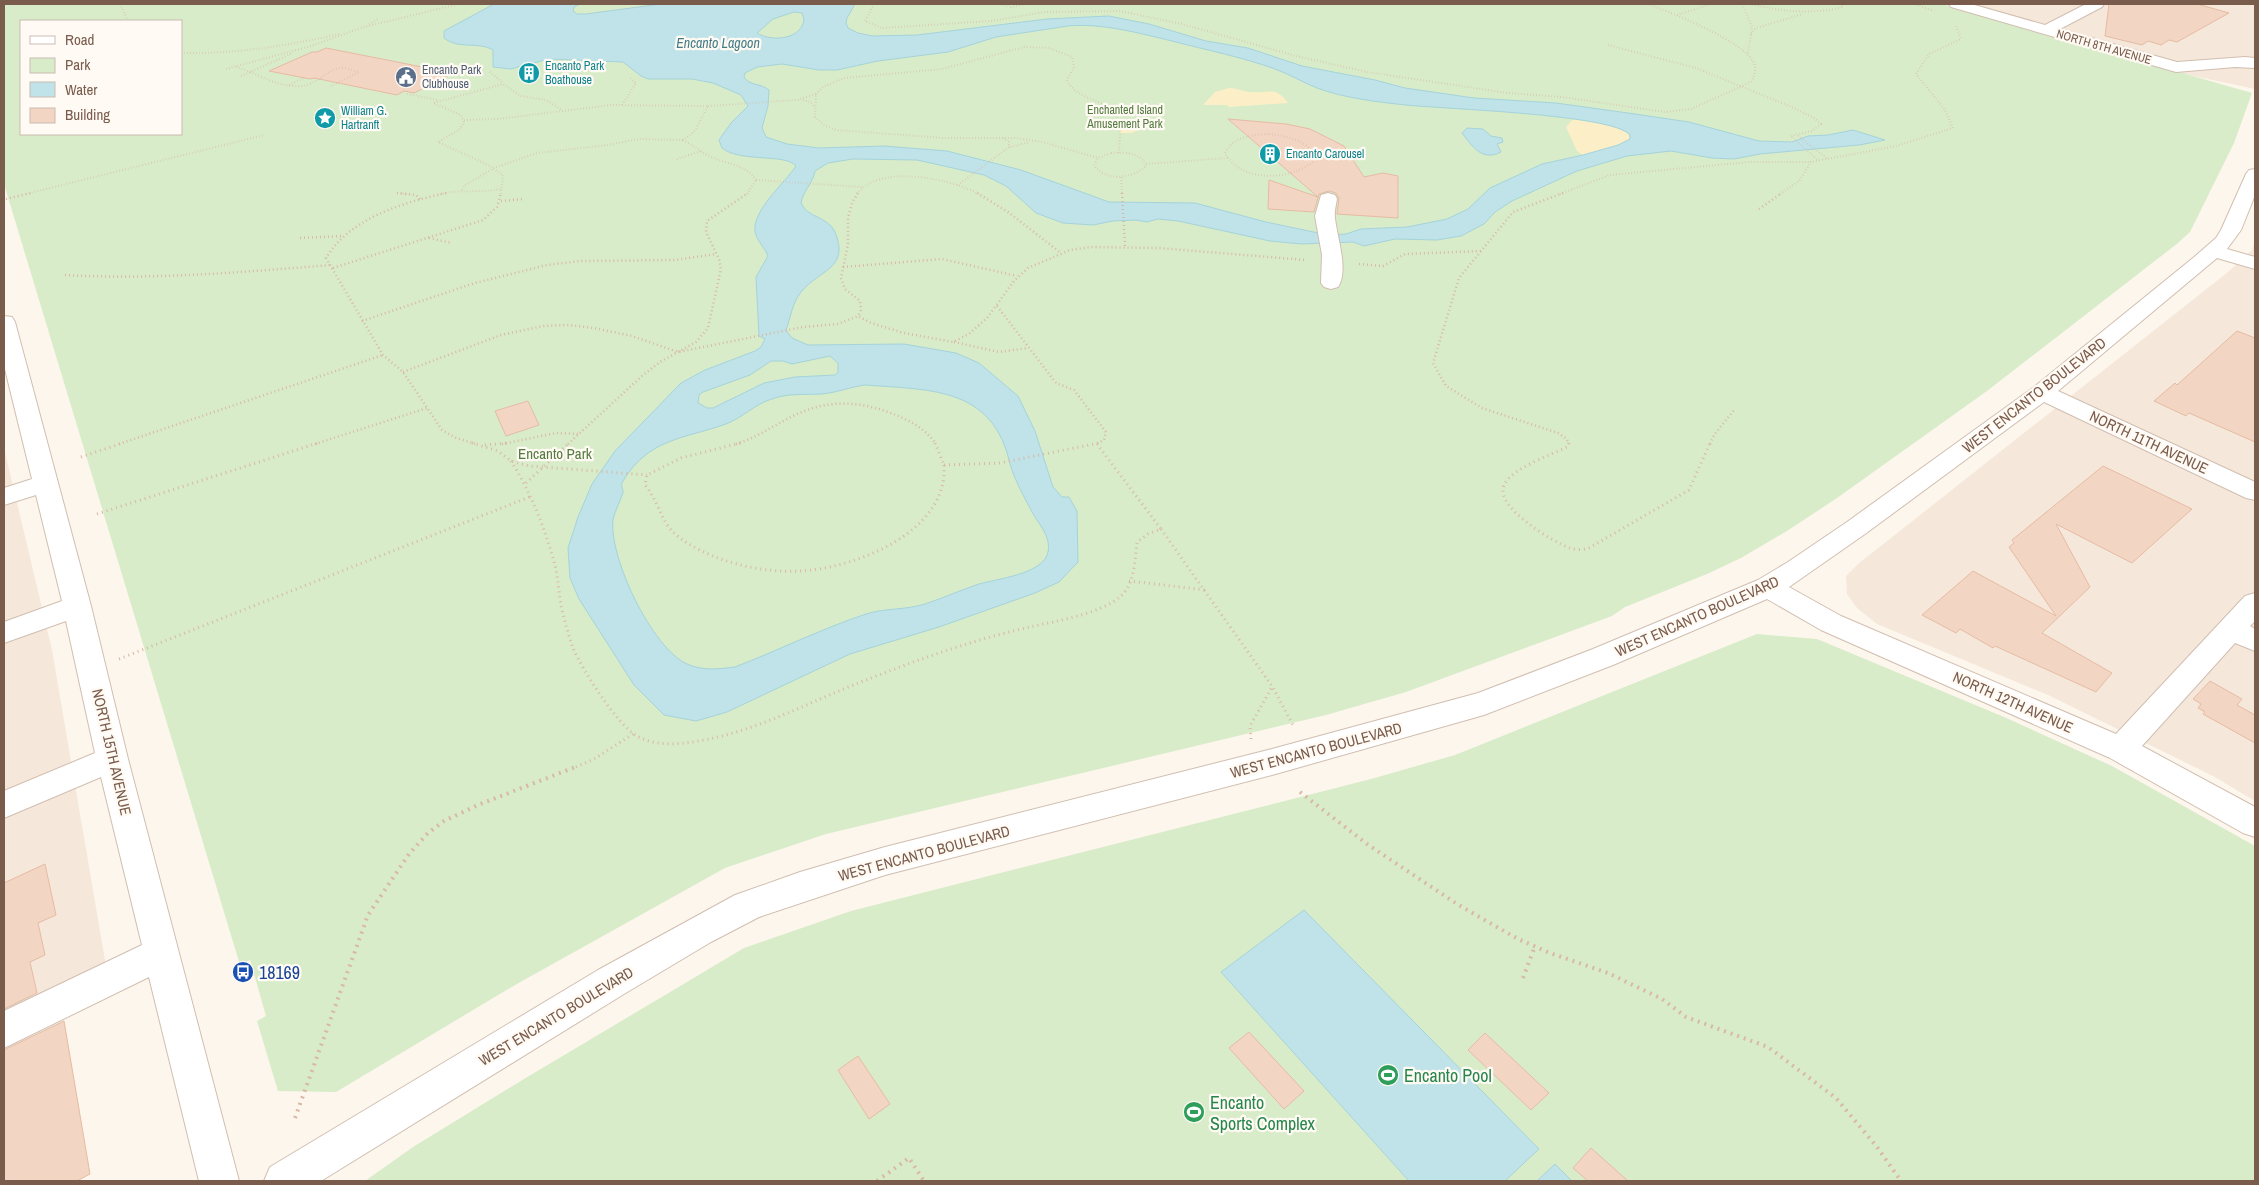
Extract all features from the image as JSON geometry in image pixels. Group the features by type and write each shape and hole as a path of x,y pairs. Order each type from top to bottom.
{"street":[{"name":"NORTH 8TH AVENUE","path":"1956,4 2176,67 2194,68 2240,62 2255,63"},
{"path":"2046,30 2097,4"},
{"name":"WEST ENCANTO BOULEVARD","path":"284,1181 611,982 699,930 747,906 800,887 885,861 1308,752 1484,703 1603,657 1768,587 1798,569 1856,528 2042,392 2214,251 2224,242 2248,210 2255,174"},
{"path":"1328,199 1325,216 1332,258 1332,283"},
{"path":"2214,251 2255,263"},
{"name":"NORTH 15TH AVENUE","path":"4,322 11,384 45,483 77,606 112,759 219,1181"},
{"name":"NORTH 11TH AVENUE","path":"2042,392 2255,492"},
{"path":"4,497 45,483"},
{"name":"NORTH 12TH AVENUE","path":"1768,587 1831,623 2121,749 2255,823"},
{"path":"2121,749 2244,635 2255,603"},
{"path":"4,633 77,606"},
{"path":"4,805 112,759"},
{"path":"4,1030 161,953"}],"path":[{"path":"120,4 128,20"},
{"path":"182,53 219,52 304,41 459,4"},
{"path":"874,4 865,21 882,28 991,20 1045,12 1120,11 1182,24 1296,56 1367,72 1508,93 1562,97 1653,111 1675,112 1690,109 1751,82 1755,72 1754,63 1748,54 1677,15 1649,4"},
{"path":"999,4 1011,7 1028,4"},
{"path":"1677,15 1711,4"},
{"path":"1742,4 1752,28 1748,54"},
{"path":"1749,4 1784,12 1833,10 1843,7 1841,4"},
{"path":"1914,4 1938,12"},
{"path":"1751,34 1756,28 1810,12"},
{"path":"241,76 306,47 378,19"},
{"path":"1734,410 1714,435 1694,483 1684,495 1644,514 1589,548 1578,550 1563,545 1518,515 1505,501 1502,489 1505,483 1514,475 1567,447 1569,444 1567,439 1558,433 1482,408 1446,386 1432,363 1459,278 1513,212 1610,175 1749,162 1819,161 1896,146 1953,128 1945,110 1916,74 1929,54 1961,39 1956,25"},
{"path":"1608,45 1686,65 1801,112 1821,124 1819,128 1798,136 1791,136 1819,161"},
{"path":"226,70 306,47"},
{"path":"1120,152 1120,129 1117,117 1105,105 1080,95 1072,89 1067,80 1074,67 1074,60 1069,54 1052,48 1016,48 976,61 926,72 850,77 828,84 819,89 816,94 815,107 818,122 829,128 843,131 897,133 944,138 995,137 1038,142 1098,158 1120,152 1140,156 1146,164"},
{"path":"235,67 252,71 262,79 304,86 340,68 360,72 329,87"},
{"path":"490,72 516,94 526,98 550,100 562,110"},
{"path":"289,85 304,78"},
{"path":"622,105 635,87 636,82 630,78"},
{"path":"65,275 123,278 332,266 428,238 490,216 500,201 503,175 494,168 438,142 459,130 464,125 464,120 461,115 433,103 438,100 503,84"},
{"path":"407,94 438,100"},
{"path":"797,100 816,94"},
{"path":"464,120 515,119 562,110 622,105 708,106 797,100 810,102 815,107"},
{"path":"683,140 694,132 708,106"},
{"path":"1098,158 1094,165 1099,172 1121,177 1140,172 1146,164 1227,158 1235,166 1245,171 1274,176 1290,174 1306,168 1314,161 1315,156 1309,146 1297,140 1269,134 1251,136 1234,142 1227,148 1227,158"},
{"path":"6,199 264,135"},
{"path":"1798,136 1828,159"},
{"path":"995,137 1007,140 1010,144 1009,147"},
{"path":"462,190 464,186 494,168 537,153 638,139 683,140 708,156 726,161 752,174 756,180"},
{"path":"958,185 1009,147 1022,143 1038,142"},
{"path":"677,159 701,151"},
{"path":"1758,209 1799,181 1811,162"},
{"path":"756,180 862,187 874,181 896,176 914,176 958,185 988,199 1061,253"},
{"path":"1121,177 1124,202 1125,246"},
{"path":"526,484 651,368 701,338 708,328 722,267 706,232 707,222 712,216 745,197 756,180"},
{"path":"403,372 501,335 532,328 550,326 594,328 632,336 678,352 786,330 838,324 858,316 861,310 860,301 844,288 841,280 848,248 847,222 850,209 862,187"},
{"path":"502,189 487,192 462,190 421,200 380,215 344,236 329,250 326,258 383,355 403,372 442,430 448,434 498,451 511,461 526,484 554,559 563,612 575,654 617,720 633,734 654,742 671,743 696,742 730,735 808,707 899,666 976,641 1110,604 1122,595 1129,581 1137,542 1148,534 1161,529"},
{"path":"397,193 416,195 421,200"},
{"path":"500,201 523,199"},
{"path":"300,238 344,236"},
{"path":"428,238 436,242 452,244"},
{"path":"953,342 976,328 997,306 1018,276 1036,263 1061,253 1091,247 1125,246 1332,258 1384,266 1406,254 1482,251"},
{"path":"362,321 475,283 547,265 580,261 670,260 716,254"},
{"path":"843,267 880,265 891,261 944,259 1018,276"},
{"path":"944,465 1000,463 1097,444 1104,440 1106,432 1074,390 1056,383 997,306"},
{"path":"858,316 872,323 904,333 999,352 1028,348"},
{"path":"81,457 383,355"},
{"path":"511,461 543,468 636,476 647,475 683,457 745,441 799,413 845,404 867,405 917,424 934,440 942,455 945,476 940,496 928,513 898,540 852,561 817,570 798,571 765,569 713,555 691,546 673,532 661,518 652,493 645,485 647,475"},
{"path":"97,514 427,408"},
{"path":"477,444 505,445 558,432 580,434"},
{"path":"1097,444 1206,590 1272,686 1308,752"},
{"path":"92,669 532,496"},
{"path":"1129,581 1206,590"},
{"path":"1251,742 1250,726 1272,686"},
{"path":"296,1118 368,915 409,854 428,834 444,821 478,805 568,771 594,759 633,734"},
{"path":"1300,792 1367,844 1457,904 1535,946 1608,973 1662,999 1686,1017 1768,1047 1836,1098 1877,1147 1901,1181"},
{"path":"1523,978 1535,946"},
{"path":"877,1181 909,1158 924,1181"}],"shaded area":[{"path":"1942,4 2255,4 2255,89 2184,74"},
{"path":"2255,240 2255,801 2213,776 2048,695 1877,624 1857,608 1847,594 1846,576 1858,564 2228,272 2252,250"},
{"path":"4,448 52,650 107,972 4,1023"}],"green space":[{"name":"Encanto Park","path":"4,4 1942,4 2252,93 2234,143 2190,232 2178,243 1987,391 1837,498 1787,531 1741,558 1707,574 1625,607 1612,616 1406,692 1326,715 826,834 725,868 515,985 336,1092 278,1091 257,1021 266,1016 250,960 240,965 4,184"},
{"path":"1757,634 1817,639 2004,717 2112,766 2255,846 2255,1181 365,1181 413,1147 744,948 851,911 1371,779 1455,755"}],"sand":[{"path":"1229,88 1249,92 1275,92 1284,97 1288,103 1229,107 1227,105 1203,105 1215,92"},
{"path":"1146,119 1149,126 1131,133 1120,133 1120,129 1136,121"},
{"path":"1573,119 1601,122 1627,131 1630,139 1618,145 1583,155 1577,151 1566,127"}],"water":[{"name":"Encanto Lagoon","path":"494,4 580,4 574,7 573,11 577,14 586,14 661,4 855,4 847,18 848,28 858,33 872,36 917,35 1047,19 1109,16 1149,24 1206,41 1248,48 1302,66 1375,80 1405,88 1474,98 1556,103 1689,122 1759,141 1792,142 1808,136 1828,135 1853,130 1885,140 1859,145 1760,154 1734,159 1712,158 1671,151 1627,156 1577,171 1512,201 1495,212 1484,224 1461,236 1437,240 1395,239 1364,246 1353,242 1301,244 1270,241 1178,221 1158,219 1147,222 1136,220 1113,221 1093,225 1063,223 1036,213 1006,186 984,175 917,160 853,159 828,163 815,171 801,203 808,212 832,227 839,244 839,254 831,267 809,284 798,296 786,330 792,338 808,345 904,344 956,353 979,363 1018,396 1035,431 1053,487 1062,497 1069,497 1077,511 1078,562 1059,582 1035,593 939,627 850,654 727,712 696,721 664,715 634,685 579,599 570,578 568,548 578,517 592,484 615,451 681,383 705,370 761,347 765,339 759,336 756,277 768,256 756,235 755,224 770,197 796,166 782,160 730,153 722,148 719,140 731,123 748,106 741,95 713,83 692,79 648,79 623,62 549,59 511,69 493,67 493,50 487,47 450,42 444,38 444,31","holes":["794,12 802,13 804,19 802,26 792,35 770,38 757,33 773,19","1081,25 1120,29 1250,61 1280,71 1317,88 1349,97 1406,105 1561,117 1617,128 1630,135 1630,139 1618,145 1583,155 1542,164 1490,188 1468,209 1447,219 1407,227 1361,229 1346,234 1328,235 1266,222 1195,203 1109,202 1021,170 947,151 884,146 819,148 787,144 766,137 762,128 768,106 769,90 749,82 744,77 745,73 757,67 782,64 819,70 837,70 878,61 948,52 996,37","830,356 838,363 838,372 835,375 795,377 764,383 713,408 707,408 698,403 699,395 703,392 750,375 771,361 783,361 792,364","865,385 911,388 933,391 972,405 988,418 1000,436 1013,473 1048,541 1048,552 1045,559 1038,566 1029,570 979,584 925,604 866,614 735,667 705,669 687,664 674,655 660,640 635,600 625,578 618,556 613,520 623,494 623,481 644,456 669,442 726,424 766,401 778,397 827,393"]},
{"path":"1467,128 1483,129 1491,136 1502,138 1503,142 1497,144 1501,152 1488,155 1478,151 1462,133"},
{"path":"1304,910 1539,1149 1505,1181 1409,1181 1221,972"},
{"path":"1555,1164 1572,1181 1537,1181"}],"building":[{"path":"2109,4 2197,4 2229,13 2177,42 2169,40 2161,45 2148,41 2142,45 2105,36"},
{"path":"326,48 453,73 414,93 404,91 397,95 269,71 312,52"},
{"path":"1228,119 1286,124 1310,129 1344,146 1364,177 1383,173 1398,176 1398,218 1337,214 1339,198 1336,193 1329,191 1319,194 1314,212 1268,209 1269,180 1318,197"},
{"path":"2237,331 2255,338 2255,442 2189,413 2186,416 2154,401 2175,383 2177,385"},
{"path":"528,401 539,425 506,436 495,411"},
{"path":"2103,466 2192,509 2132,563 2056,524 2090,587 2042,633 2112,673 2096,692 1995,646 1993,648 1960,629 1956,633 1922,615 1973,571 2056,616 2009,547 2014,543 2012,540"},
{"path":"2210,681 2242,699 2237,705 2255,715 2255,743 2203,714 2205,712 2198,708 2201,704 2193,699"},
{"path":"45,864 56,915 38,923 45,955 30,962 37,993 4,1009 4,883"},
{"path":"64,1021 90,1174 77,1181 4,1181 4,1050"},
{"path":"1249,1032 1304,1091 1284,1109 1229,1048"},
{"path":"1485,1033 1549,1093 1531,1110 1468,1050"},
{"path":"858,1056 890,1104 869,1119 838,1070"},
{"path":"1591,1148 1628,1181 1588,1181 1573,1168"}],"place":[{"name":"Encanto Park Boathouse","path":"529,73"},
{"name":"Encanto Park Clubhouse","path":"406,77"},
{"name":"William G. Hartranft","path":"325,118"},
{"name":"Encanto Carousel","path":"1270,154"},
{"name":"18169","path":"243,972"},
{"name":"Encanto Pool","path":"1388,1075"},
{"name":"Encanto Sports Complex","path":"1194,1112"}],"park label":[{"name":"Enchanted Island Amusement Park","path":"1125,117"}]}
